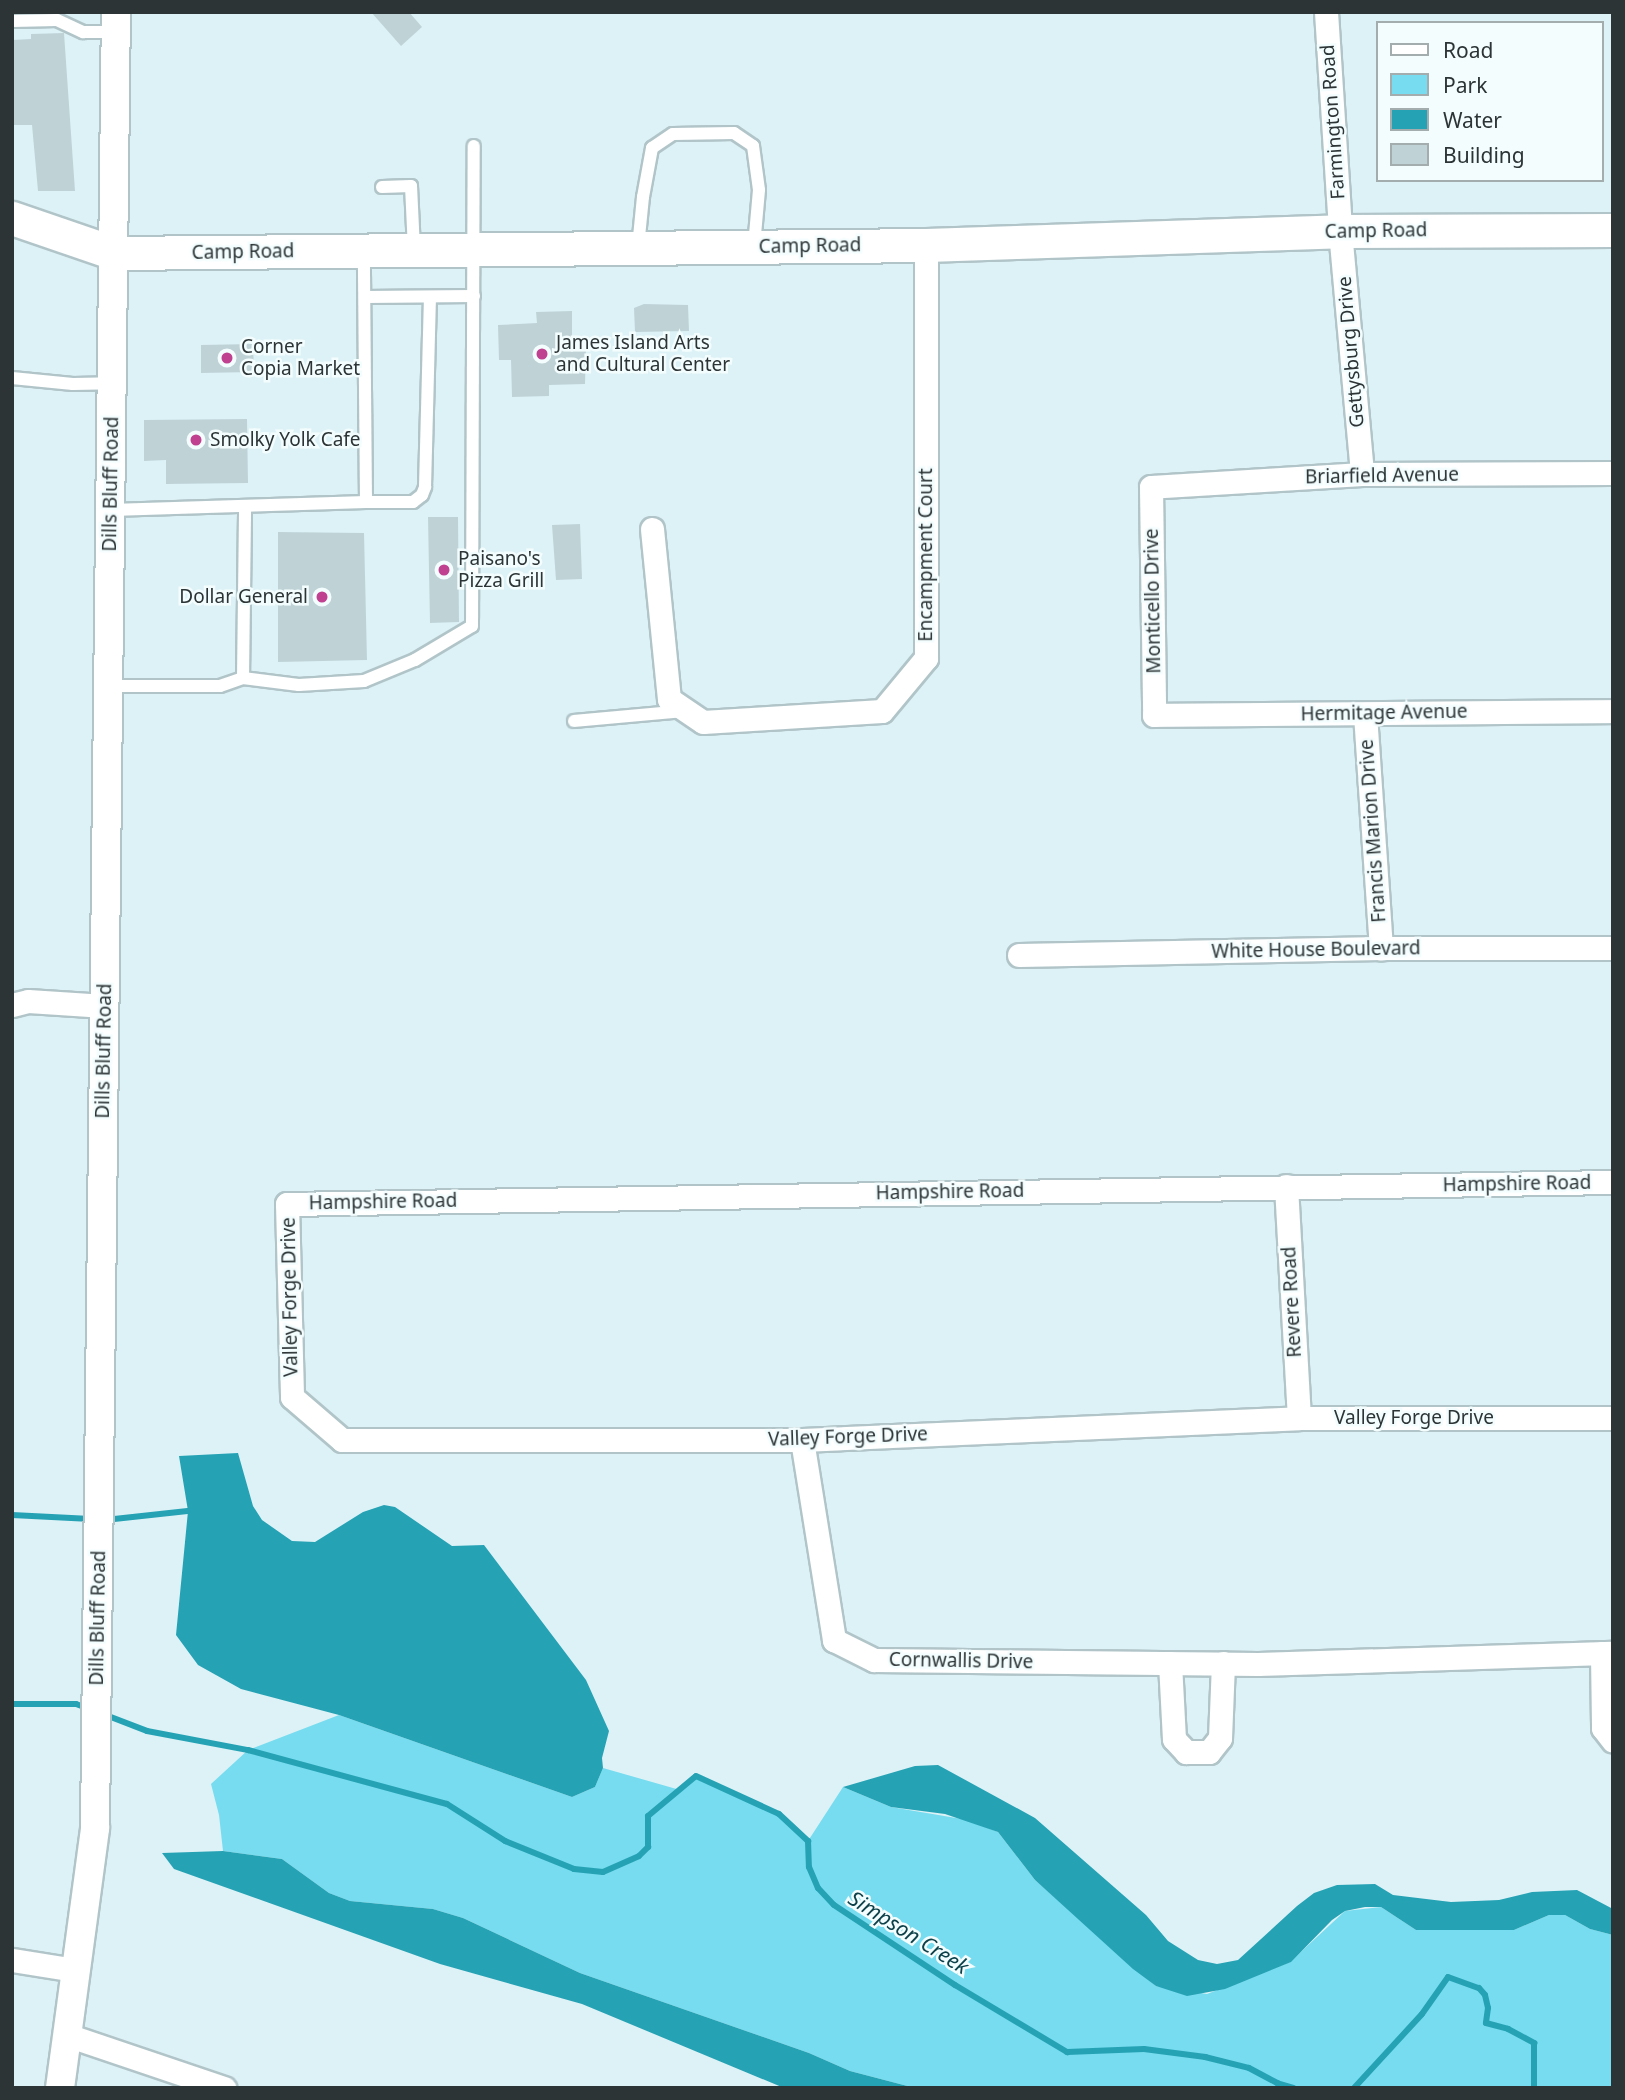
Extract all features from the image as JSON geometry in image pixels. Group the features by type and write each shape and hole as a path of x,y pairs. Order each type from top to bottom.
{"main road":[{"name":"Camp Road","path":"12,218 114,253 926,245 1340,231 1613,230"}],"street":[{"name":"Farmington Road","path":"1326,12 1340,231"},
{"name":"Dills Bluff Road","path":"61,2088 70,2036 75,1970 95,1828 116,22"},
{"name":"Gettysburg Drive","path":"1340,231 1362,474"},
{"name":"Encampment Court","path":"687,711 703,722 882,711 926,658 926,245"},
{"name":"Briarfield Avenue","path":"1152,487 1362,474 1613,474"},
{"name":"Monticello Drive","path":"1152,487 1154,715"},
{"path":"652,529 670,699 687,711"},
{"name":"Hermitage Avenue","path":"1154,715 1613,711"},
{"name":"Francis Marion Drive","path":"1365,714 1381,948"},
{"name":"White House Boulevard","path":"1019,956 1381,948 1613,948"},
{"path":"12,1005 28,1001 105,1006"},
{"name":"Hampshire Road","path":"287,1204 1613,1182"},
{"name":"Revere Road","path":"1286,1186 1299,1418"},
{"name":"Valley Forge Drive","path":"287,1204 292,1397 342,1440 802,1440 1299,1418 1613,1418"},
{"name":"Cornwallis Drive","path":"802,1440 834,1640 874,1660 1223,1663 1607,1653 1603,1728 1613,1741"},
{"path":"1170,1663 1174,1739 1186,1752 1209,1752 1220,1738 1223,1663"},
{"path":"12,1960 75,1970"},
{"path":"70,2036 224,2088"}],"lane":[{"path":"12,21 57,20 83,32 116,22"},
{"path":"638,248 643,197 652,148 673,134 734,133 753,146 759,190 754,247"},
{"path":"109,686 220,687 243,678 299,685 364,681 415,660 472,626 474,146"},
{"path":"382,187 411,186 414,250"},
{"path":"364,251 366,502"},
{"path":"365,297 474,296"},
{"path":"111,510 413,502 422,495 425,487 430,297"},
{"path":"12,378 74,384 112,383"},
{"path":"243,678 245,506"},
{"path":"574,721 687,711"}],"green space":[{"path":"339,1715 572,1797 595,1787 603,1768 680,1790 696,1776 779,1814 808,1841 843,1787 891,1807 968,1820 998,1832 1035,1880 1156,1986 1207,1994 1290,1962 1345,1911 1381,1907 1416,1930 1514,1930 1549,1915 1565,1915 1590,1929 1613,1935 1613,2088 915,2088 850,2071 809,2053 580,1973 463,1918 433,1909 350,1901 329,1893 282,1859 223,1851 219,1815 211,1784 248,1750"}],"water":[{"path":"238,1453 253,1506 262,1520 292,1541 315,1542 363,1512 384,1505 395,1507 452,1546 484,1545 586,1680 609,1731 602,1758 603,1768 595,1787 572,1797 339,1715 241,1689 198,1665 176,1635 188,1511 179,1456"},
{"path":"938,1765 1035,1818 1146,1915 1168,1941 1198,1960 1217,1964 1238,1960 1314,1893 1337,1885 1375,1884 1393,1895 1451,1902 1499,1900 1532,1892 1577,1890 1613,1909 1613,1935 1590,1929 1565,1915 1549,1915 1514,1930 1416,1930 1381,1907 1365,1907 1345,1911 1332,1920 1291,1962 1225,1989 1187,1996 1156,1986 1133,1969 1035,1880 998,1832 945,1814 891,1807 843,1787 915,1766"},
{"path":"223,1851 282,1859 329,1893 350,1901 433,1909 463,1918 580,1973 809,2053 850,2071 915,2088 784,2088 582,2004 440,1964 174,1869 162,1853"}],"building":[{"path":"371,12 409,12 422,27 401,46"},
{"path":"64,33 75,191 38,191 32,125 12,125 12,40 31,39 31,34"},
{"path":"644,304 688,305 689,331 635,332 634,308"},
{"name":"James Island Arts and Cultural Center","path":"572,311 572,348 586,348 585,384 549,385 549,396 512,397 511,360 499,360 498,325 537,323 536,312"},
{"name":"Corner Copia Market","path":"253,344 254,372 201,373 201,345"},
{"name":"Smolky Yolk Cafe","path":"247,419 248,483 166,484 166,460 144,461 144,420"},
{"name":"Paisano's Pizza Grill","path":"428,517 458,517 459,622 430,623"},
{"path":"580,524 582,579 556,580 552,525"},
{"name":"Dollar General","path":"278,532 364,533 367,660 278,662"}],"waterway":[{"name":"Simpson Creek","path":"105,1520 188,1511"},
{"name":"Simpson Creek","path":"12,1515 91,1519"},
{"path":"12,1704 76,1704 90,1709"},
{"name":"Simpson Creek","path":"103,1714 147,1731 248,1750 447,1804 505,1841 574,1869 603,1872 639,1856 648,1847 648,1816 696,1776 779,1814 808,1841 809,1867 818,1888 834,1905 955,1985 1067,2052 1144,2049 1205,2057 1249,2068 1293,2088"},
{"name":"Simpson Creek","path":"1354,2088 1422,2014 1448,1977 1479,1988 1485,1995 1488,2008 1486,2023 1508,2029 1534,2043 1534,2088"}],"place":[{"name":"James Island Arts and Cultural Center","path":"542,354"},
{"name":"Corner Copia Market","path":"227,358"},
{"name":"Smolky Yolk Cafe","path":"196,440"},
{"name":"Paisano's Pizza Grill","path":"444,570"},
{"name":"Dollar General","path":"322,597"}]}
